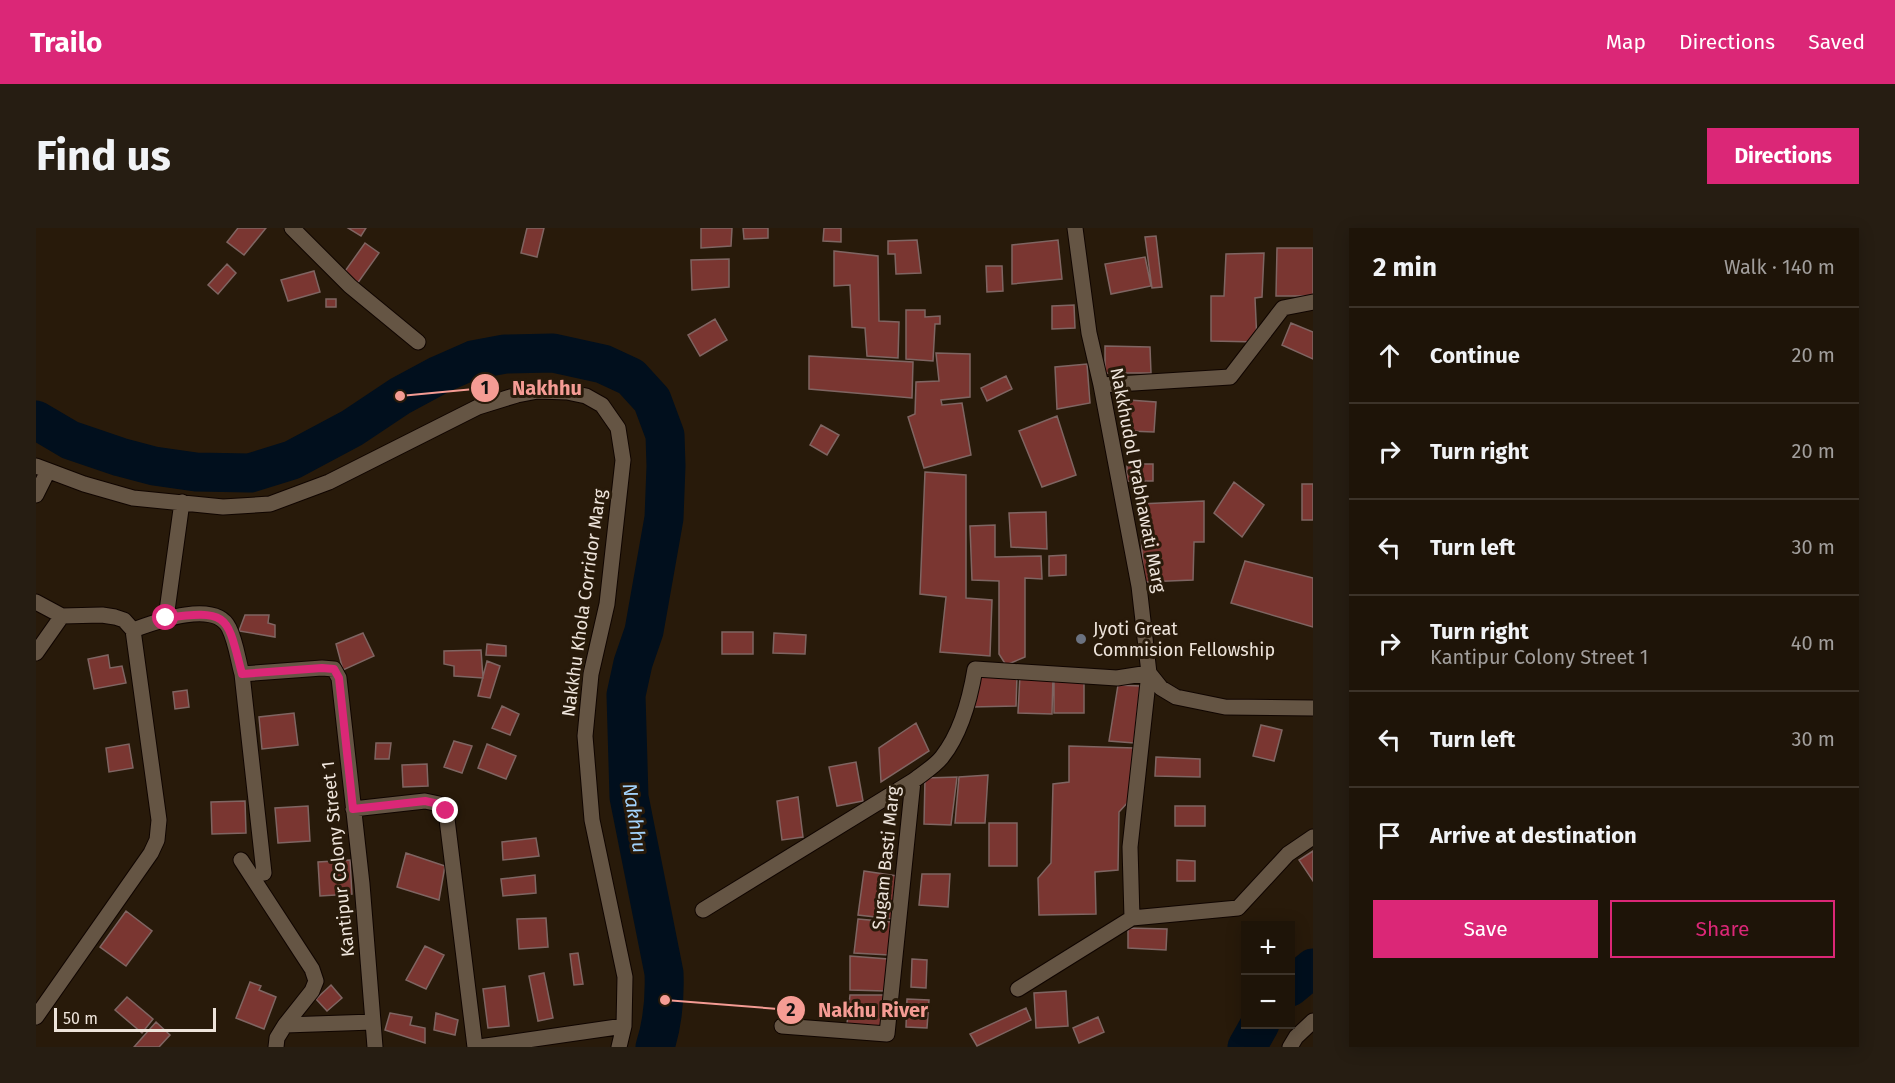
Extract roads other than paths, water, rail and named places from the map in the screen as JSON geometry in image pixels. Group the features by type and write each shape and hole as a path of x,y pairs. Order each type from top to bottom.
{"street":[{"path":"292,228 350,286 418,342"},
{"name":"Nakkhudol Prabhawati Marg","path":"1075,228 1089,333 1139,586 1149,673 1130,847 1132,918"},
{"path":"1101,385 1230,377 1283,308 1313,302"},
{"name":"Nakkhu Khola Corridor Marg","path":"42,468 84,484 133,498 223,507 270,504 329,482 478,407 517,394 538,391 567,392 586,396 602,405 618,428 623,460 607,604 591,674 585,736 592,820 624,977 624,1026 619,1047"},
{"path":"36,495 42,468"},
{"path":"166,618 182,502"},
{"path":"36,602 62,616 115,617 124,620 132,630 159,820 157,840 151,853 36,1017"},
{"path":"132,630 166,618 190,615 220,617 229,627 242,674 264,873"},
{"path":"36,652 62,616"},
{"name":"Kantipur Colony Street 1","path":"242,674 322,668 334,669 339,678 375,1047"},
{"name":"Sugam Basti Marg","path":"782,1026 887,1034 913,781 942,758 967,705 975,669 1117,678 1149,673"},
{"path":"1149,673 1167,693 1176,697 1225,707 1313,708"},
{"path":"703,910 913,781"},
{"path":"353,809 425,801 439,804 446,811 477,1047 624,1026"},
{"path":"1018,989 1132,918 1238,908 1288,854 1313,837"},
{"path":"241,860 312,969 316,981 312,991 277,1038 276,1047"},
{"path":"1290,1047 1296,1037 1313,1021"},
{"path":"285,1025 374,1022"}],"waterway":[{"name":"Nakhhu","path":"36,420 70,440 154,466 196,472 250,473 292,460 352,428 400,396 473,360 505,354 553,353 603,364 631,377 652,400 665,435 664,518 644,631 633,663 626,695 629,797 664,973 663,1010 655,1047"},
{"path":"1295,983 1313,968"},
{"path":"1247,1047 1257,1029"}],"place":[{"name":"Nakhhu","path":"400,396"},
{"name":"Jyoti Great Commision Fellowship","path":"1081,639"},
{"name":"Nakhu River","path":"665,1000"}]}
